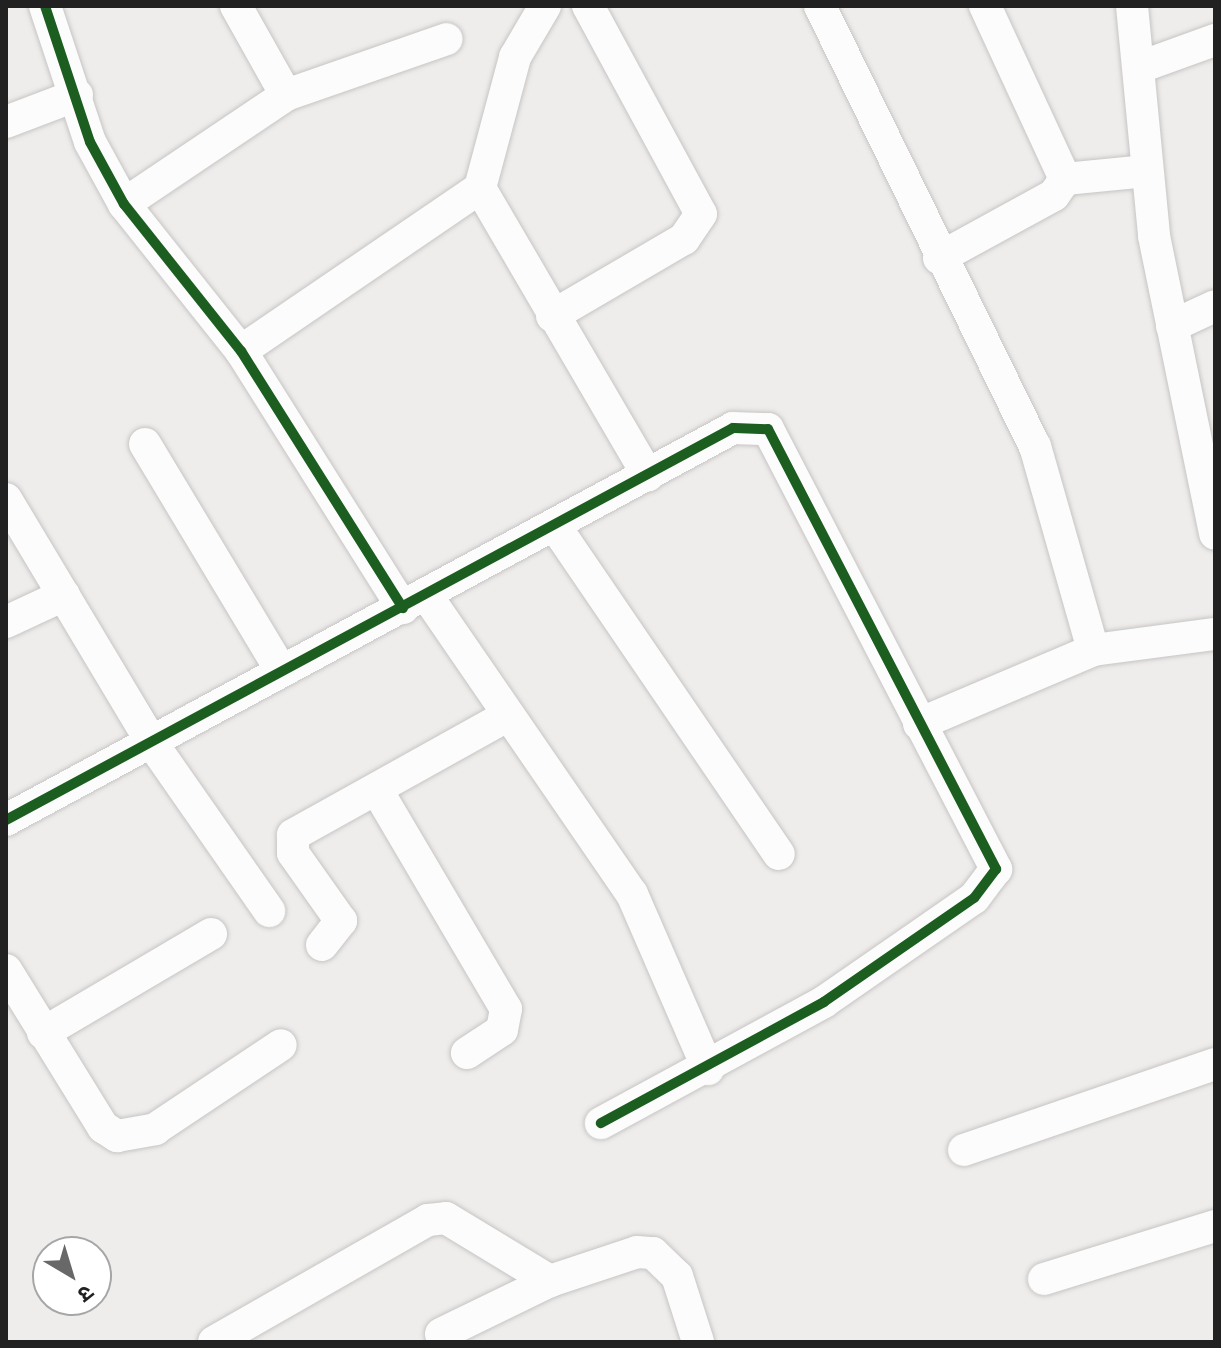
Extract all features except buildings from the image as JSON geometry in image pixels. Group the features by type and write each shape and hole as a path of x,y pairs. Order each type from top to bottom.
{"street":[{"path":"45,6 77,95 90,142 124,204 241,351 415,602 505,717 632,894 708,1069"},
{"path":"236,6 286,95"},
{"path":"241,351 480,188 515,57 545,6"},
{"path":"552,316 684,239 701,214 588,6"},
{"path":"820,6 1054,493 1068,581 1093,650"},
{"path":"985,6 1065,179"},
{"path":"1132,6 1143,66 1147,171 1172,326 1215,534"},
{"path":"124,204 286,95 447,39"},
{"path":"1143,66 1215,40"},
{"path":"6,122 77,95"},
{"path":"939,258 1054,195 1065,179 1147,171"},
{"path":"480,188 552,316 648,475"},
{"path":"1172,326 1215,306"},
{"path":"6,820 733,428 768,429 919,724 994,857 991,876 974,898 824,1002 708,1069 601,1123"},
{"path":"145,444 281,670"},
{"path":"6,499 152,743 269,911"},
{"path":"555,526 779,854"},
{"path":"6,622 64,595"},
{"path":"919,724 1093,650 1215,634"},
{"path":"322,945 341,921 289,843 302,829 505,717"},
{"path":"377,790 506,1009 506,1025 467,1053"},
{"path":"43,1033 211,934"},
{"path":"6,970 103,1127 117,1136 155,1129 281,1045"},
{"path":"964,1150 1215,1064"},
{"path":"214,1342 428,1220 446,1218 550,1281"},
{"path":"1044,1279 1215,1226"},
{"path":"441,1334 550,1281 637,1252 653,1253 677,1276 698,1342"}],"cycle path":[{"path":"45,6 90,142 124,204 241,351 403,608"},
{"path":"6,820 733,428 768,429 996,869 974,898 824,1002 601,1123"}]}
